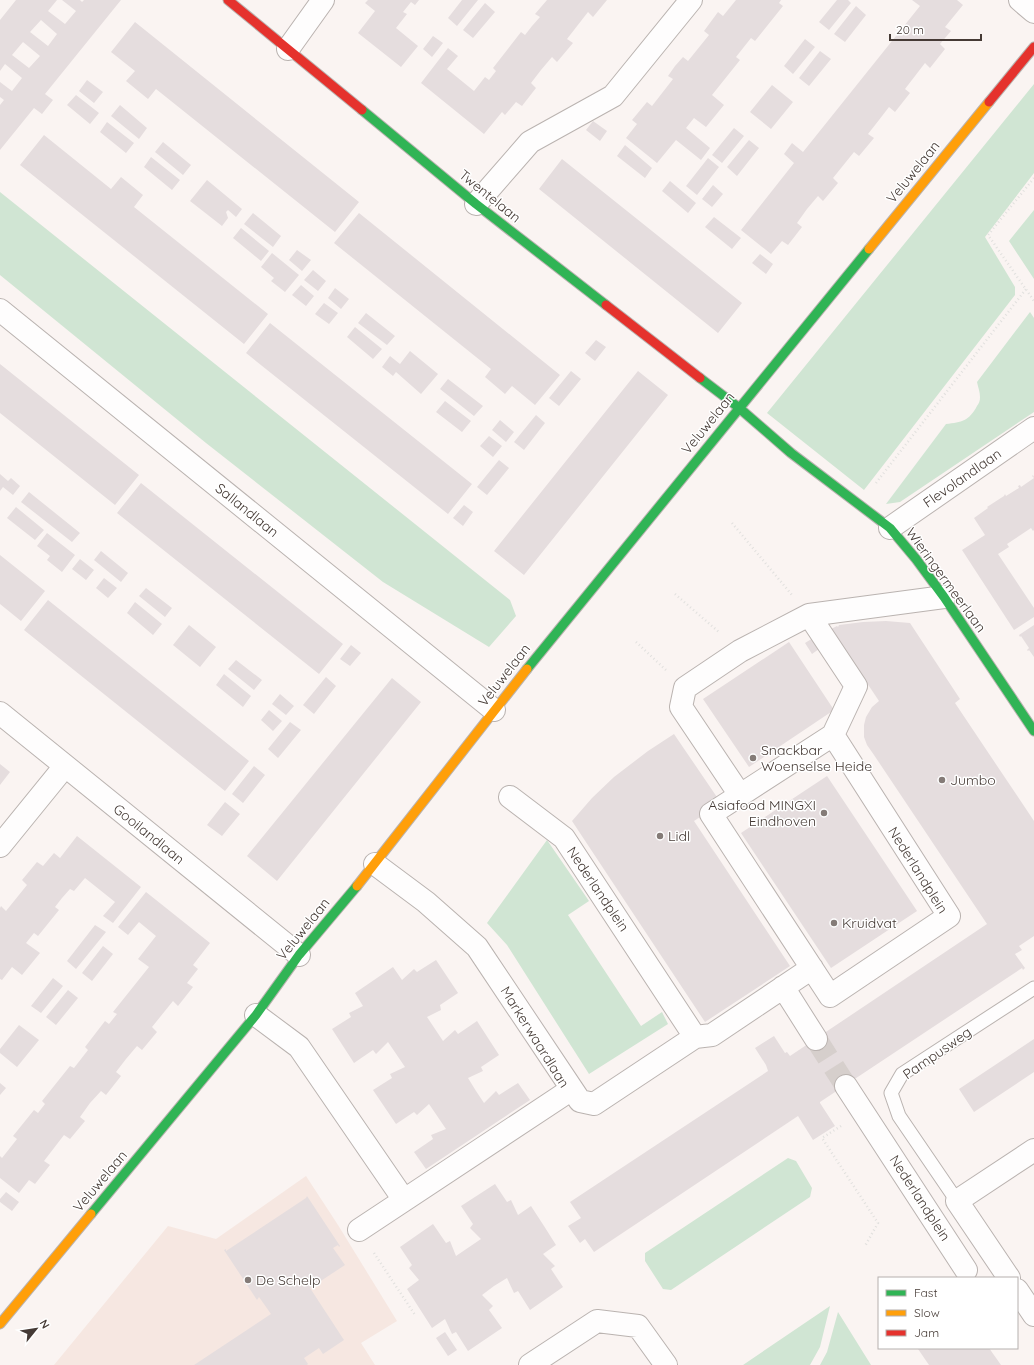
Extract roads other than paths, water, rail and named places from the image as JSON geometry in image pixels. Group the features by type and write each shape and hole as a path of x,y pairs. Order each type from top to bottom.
{"street":[{"name":"Twentelaan","path":"228,0 476,204 738,407"},
{"path":"288,49 323,0"},
{"path":"476,204 530,142 614,96 690,0"},
{"path":"1020,0 1034,12"},
{"name":"Veluwelaan","path":"0,1324 256,1015 299,955 375,864 494,710 738,407 1034,47"},
{"name":"Sallandlaan","path":"0,310 494,710"},
{"name":"Wieringermeerlaan","path":"738,407 791,453 890,528 916,559 944,598 1034,731"},
{"name":"Flevolandlaan","path":"890,528 1034,428"},
{"path":"740,795 681,707 685,688 740,650 809,615 944,598"},
{"path":"809,615 856,686 833,735"},
{"name":"Gooilandlaan","path":"0,713 299,955"},
{"name":"Nederlandplein","path":"833,735 949,916 830,996 711,814 740,795 833,735"},
{"path":"6,838 65,766"},
{"name":"Nederlandplein","path":"510,797 564,838 695,1037"},
{"name":"Markerwaardlaan","path":"359,1230 572,1089 477,947 426,902 375,864"},
{"path":"572,1089 580,1101 594,1104 695,1037 712,1035 812,968"},
{"path":"783,988 816,1039"},
{"path":"256,1015 299,1047 404,1200"},
{"name":"Nederlandplein","path":"846,1086 966,1270"},
{"path":"957,1201 1034,1150"},
{"name":"Pampusweg","path":"957,1201 1008,1277"},
{"path":"1018,1291 1034,1315"},
{"path":"530,1365 597,1321 638,1326 666,1365"}],"lane":[{"name":"Pampusweg","path":"957,1201 899,1116 891,1093 902,1074 1034,988"}],"tunnel":[{"path":"816,1039 846,1086"}],"place":[{"name":"Snackbar Woenselse Heide","path":"753,758"},
{"name":"Jumbo","path":"942,780"},
{"name":"Asiafood MINGXI Eindhoven","path":"824,813"},
{"name":"Lidl","path":"660,836"},
{"name":"Kruidvat","path":"834,923"},
{"name":"De Schelp","path":"248,1280"}]}
